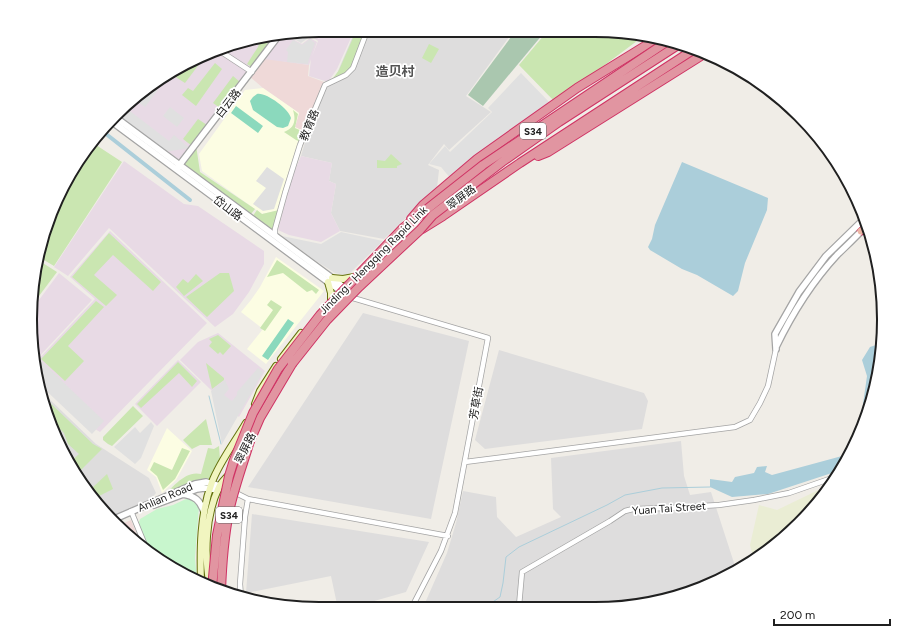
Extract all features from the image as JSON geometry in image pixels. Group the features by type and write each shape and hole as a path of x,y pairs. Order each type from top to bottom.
{"highway":[{"path":"403,228 423,205 477,159 577,88 651,42"},
{"name":"Jinding - Hengqing Rapid Link","path":"212,580 217,535 229,476 253,413 278,369 320,315 403,228 483,165 660,45"},
{"name":"Jinding - Hengqing Rapid Link","path":"222,584 222,560 229,512 243,464 260,418 292,364 323,326 359,287 420,230 433,215 502,162 559,122 673,48"},
{"path":"420,230 688,53"},
{"path":"520,163 548,152 699,57"}],"main road":[{"name":"翠屏路","path":"201,576 204,512 211,486 217,472 251,414 260,391 292,343 342,288 402,232 434,205 507,149 562,110 660,45"},
{"name":"翠屏路","path":"208,579 203,544 219,488 238,464 259,417 282,372 302,346 348,293 412,235 513,157 586,106 677,50"},
{"path":"331,301 332,293 330,280 354,277"}],"street":[{"name":"教育路","path":"275,235 275,229 300,145 325,85 346,75 353,68 365,37"},
{"name":"白云路","path":"178,167 275,40"},
{"path":"224,54 252,72"},
{"name":"岱山路","path":"119,121 178,167 348,293"},
{"name":"岱山路","path":"116,124 275,235 330,280"},
{"path":"776,349 775,334 799,292 826,256 860,223"},
{"path":"465,462 735,427 750,420 768,386 776,349 786,327 810,290 836,256 863,232"},
{"name":"芳草街","path":"348,293 353,298 488,338 455,513 442,551 415,602"},
{"name":"Yuan Tai Street","path":"519,602 522,572 625,511 633,509 668,508 754,500 789,493 826,480"},
{"name":"Anlian Road","path":"120,519 195,484 206,482 211,486 219,488"},
{"name":"Anlian Road","path":"119,518 182,494 211,486"},
{"path":"219,488 248,499 448,536"},
{"path":"182,494 199,500 204,512"},
{"path":"240,590 245,517 248,499"},
{"path":"131,513 143,540"}],"shaded area":[{"path":"313,37 351,37 337,69 328,82 309,76 311,59 318,41"},
{"path":"352,37 509,37 466,96 491,112 449,150 444,144 428,165 439,170 437,188 384,239 340,231 331,213 336,184 329,181 332,163 301,156 321,88 346,77 338,71"},
{"path":"511,37 540,37 483,106 468,95"},
{"path":"293,38 308,38 301,43"},
{"path":"310,38 317,42 309,65 264,59 279,40 292,39 302,44"},
{"path":"310,39 315,43 308,64 287,62 288,52 286,50 293,40 302,45"},
{"path":"271,41 251,68 227,53"},
{"path":"221,55 249,73 178,164 120,120 148,95 178,75"},
{"path":"262,58 309,65 308,76 324,82 305,132 295,127 299,113 263,88 249,76"},
{"path":"521,73 551,104 451,179 441,167 429,164 445,146 450,152 492,112 488,108"},
{"path":"263,88 299,113 295,127 305,132 280,210 262,214 202,171 199,154 245,90"},
{"path":"157,89 158,90 145,107 139,103"},
{"path":"170,107 184,118 177,127 163,116"},
{"path":"129,111 169,141 174,135 189,148 165,152 122,118"},
{"path":"301,156 332,163 329,181 336,184 331,213 340,231 321,242 289,235 278,230 291,179"},
{"path":"124,161 184,204 198,206 264,251 264,264 249,292 233,314 215,327 109,228 68,276 54,267"},
{"path":"267,167 284,179 274,209 263,211 253,204 266,188 256,181"},
{"path":"110,231 207,323 100,432 90,426 44,384 42,375 39,358 95,299 70,277"},
{"path":"341,232 383,241 350,273 344,275 335,273 282,236 321,244"},
{"path":"276,257 324,291 266,364 247,349 263,329 241,312 260,287"},
{"path":"59,273 92,300 39,357 37,320 38,301"},
{"path":"363,313 469,341 431,519 248,487"},
{"path":"218,333 265,371 239,417 180,360 198,342"},
{"path":"499,350 644,393 648,401 642,429 485,449 475,440"},
{"path":"178,360 201,382 157,426 135,404"},
{"path":"41,361 104,421 92,434 46,391 40,362"},
{"path":"258,368 263,372 222,444 211,391 225,380 229,389 224,395 232,401 237,395 237,392"},
{"path":"49,398 96,444 149,478 156,493 148,502 117,516 107,506 75,461 59,428"},
{"path":"151,422 154,426 141,458 135,464 114,447 135,427 140,433"},
{"path":"167,428 192,451 176,480 162,493 156,477 147,470"},
{"path":"681,441 684,476 690,495 711,492 735,565 685,587 650,597 631,600 594,602 425,602 447,553 456,523 463,491 496,497 497,517 516,537 561,517 553,509 551,458"},
{"path":"820,489 807,506 781,532 752,553 750,545 759,505 777,510"},
{"path":"252,514 429,542 406,592 371,602 337,602 331,576 246,592"},
{"path":"131,520 137,535 133,532 124,523"}],"green space":[{"path":"353,37 364,37 351,68 346,74 331,81 339,70"},
{"path":"542,37 594,37 638,40 555,102 519,65"},
{"path":"275,40 253,68 247,64 259,43"},
{"path":"429,44 439,49 431,63 422,58"},
{"path":"215,63 222,69 196,106 182,95 188,88 193,91"},
{"path":"199,64 185,83 175,77"},
{"path":"233,76 240,82 220,108 213,103"},
{"path":"257,94 271,98 286,110 291,118 288,126 283,128 277,127 253,110 250,101"},
{"path":"236,106 263,126 258,133 231,113"},
{"path":"293,110 298,114 295,128 304,132 301,142 284,132 294,123"},
{"path":"198,119 207,125 192,146 183,139"},
{"path":"196,145 200,172 255,209 247,219 179,167"},
{"path":"97,146 122,162 54,266 43,260 52,229 66,195 75,178"},
{"path":"391,154 402,164 397,166 397,168 377,168 377,160 385,161"},
{"path":"257,210 262,214 279,210 273,239 249,221"},
{"path":"109,233 161,282 153,291 113,255 94,275 117,295 106,306 72,277"},
{"path":"277,260 319,290 316,294 312,290 307,292 283,273 267,277"},
{"path":"42,263 57,272 38,297"},
{"path":"220,273 229,273 234,291 207,317 186,297"},
{"path":"196,274 203,281 184,296 176,287 183,279 188,283"},
{"path":"271,300 282,307 265,331 260,328 273,310 267,305"},
{"path":"96,301 104,307 68,346 84,361 65,381 41,359"},
{"path":"288,319 294,323 268,360 262,356"},
{"path":"218,335 231,346 223,355 220,352 218,354 209,346 212,342 209,339"},
{"path":"178,362 197,381 192,387 179,373 141,408 137,404"},
{"path":"206,363 224,378 224,380 212,389"},
{"path":"50,403 93,444 102,449 81,470 74,459 79,454 68,444 64,433 59,428"},
{"path":"133,406 143,416 112,446 108,444 103,440 103,437"},
{"path":"206,419 212,445 200,445 192,449 183,440"},
{"path":"219,446 220,460 213,470 211,484 201,483 162,498 184,477 195,473 201,474 208,448 214,449"},
{"path":"182,448 190,451 175,479 163,490 157,476 150,470 154,462 172,470"},
{"path":"107,474 113,489 99,496 93,487"},
{"path":"188,498 194,500 199,507 195,558 196,574 178,564 145,542 138,525 140,519 157,509 173,505"}],"water":[{"path":"682,162 768,198 767,210 745,263 738,291 733,296 697,275 682,269 650,250 648,247 652,239 655,225"},
{"path":"876,345 875,356 872,375 862,409 867,376 862,360 870,347"},
{"path":"842,456 831,473 768,494 732,497 710,487 710,479 732,482 735,477 754,473 757,467 767,466 765,472 772,475"}],"waterway":[{"path":"106,134 190,200"},
{"path":"209,396 221,444"},
{"path":"493,602 500,597 506,557 519,547 625,495 662,488 710,487"}],"district":[{"name":"造贝村","path":"395,71"}]}
